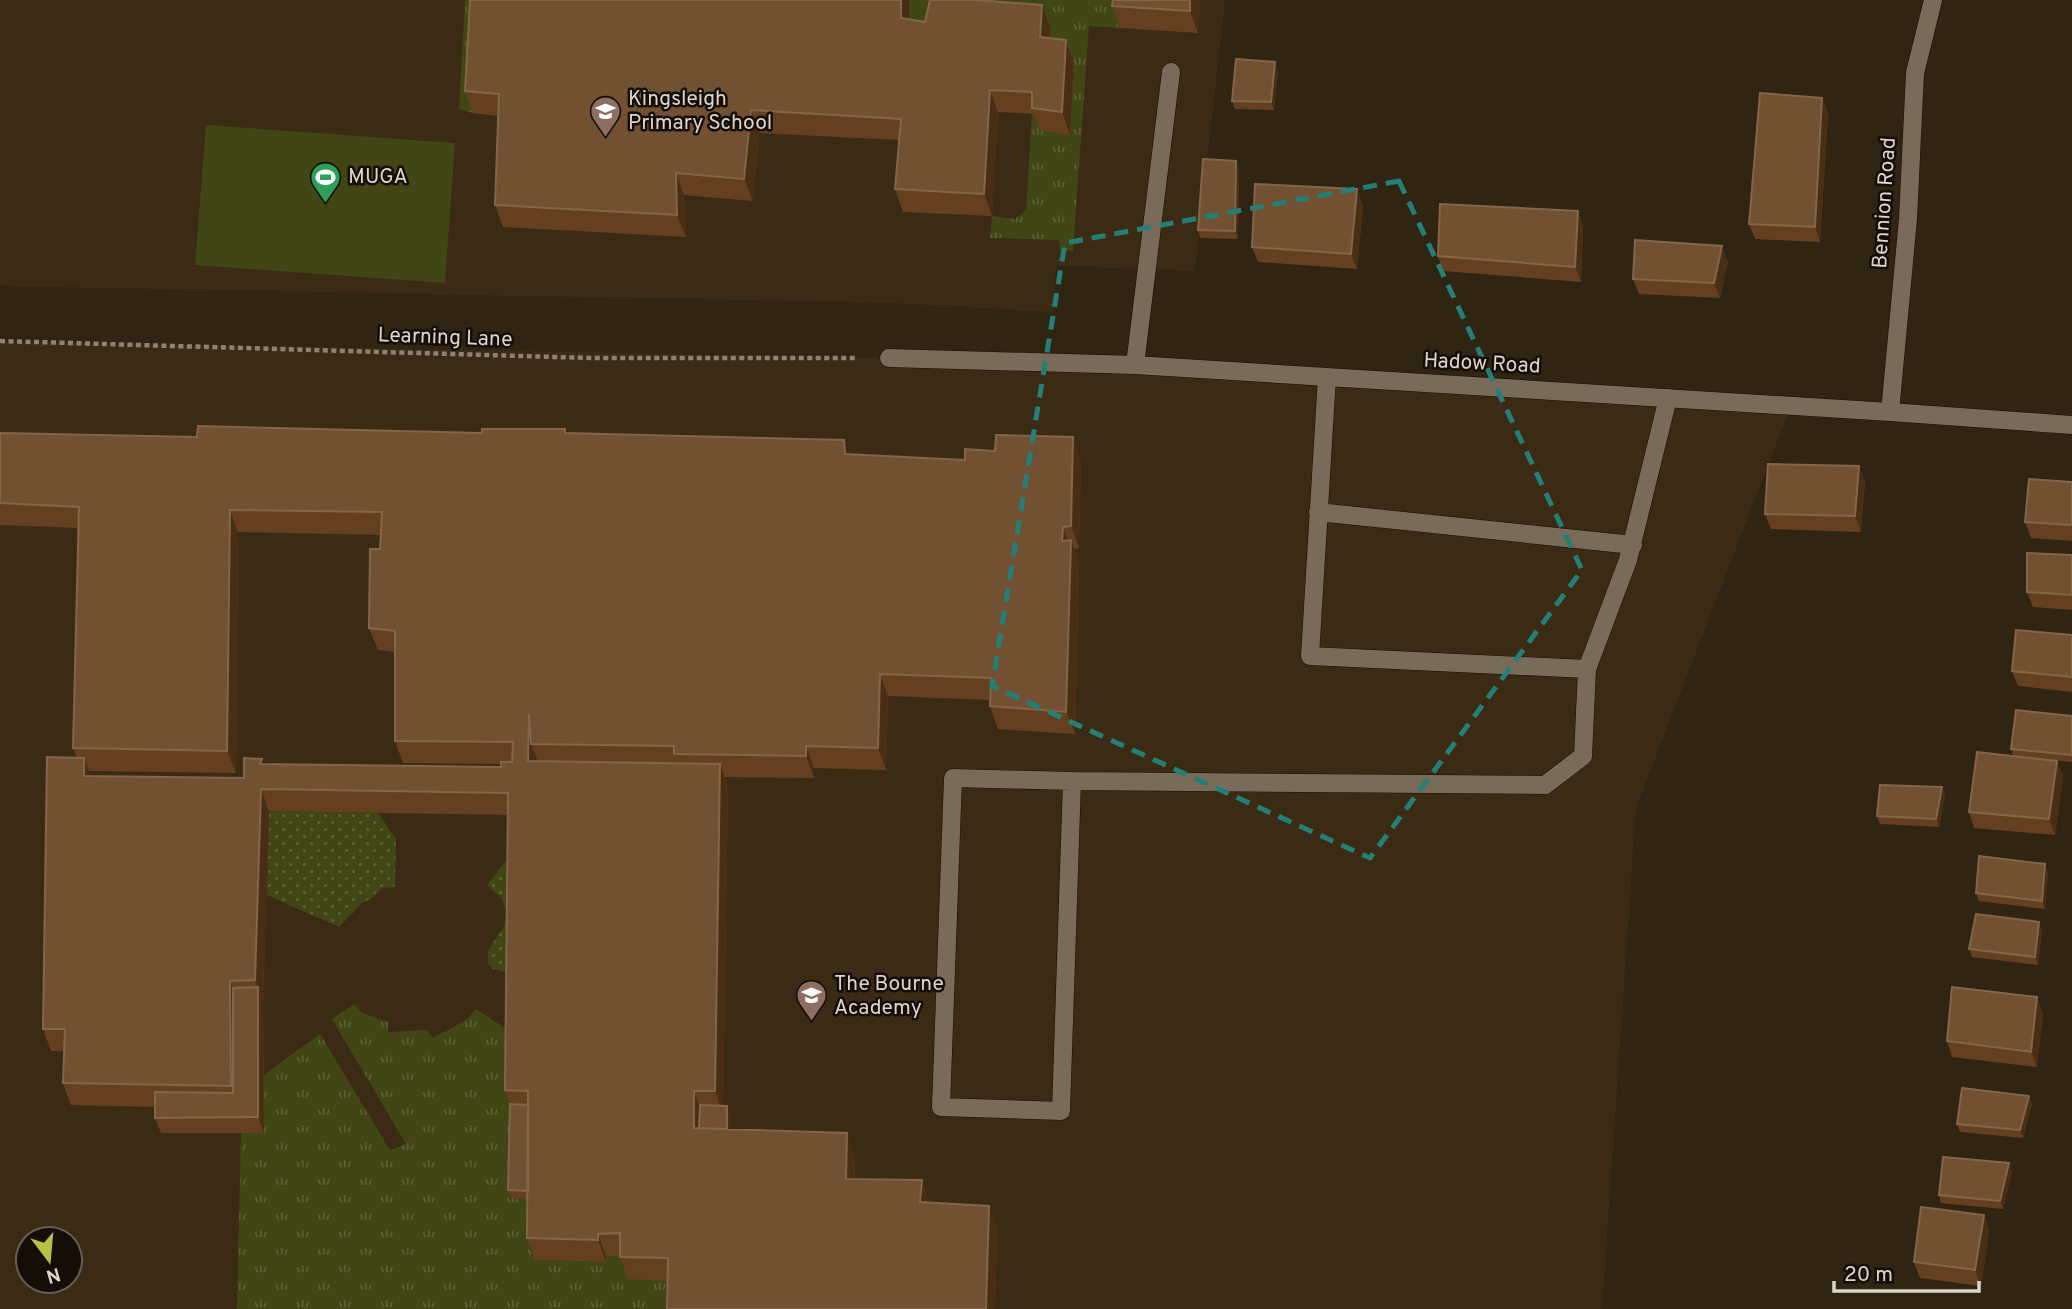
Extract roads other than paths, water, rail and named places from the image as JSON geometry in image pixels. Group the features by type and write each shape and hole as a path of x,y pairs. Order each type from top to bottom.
{"street":[{"name":"Bennion Road","path":"1890,412 1908,219 1915,73 1933,0"},
{"path":"1135,365 1171,72"},
{"name":"Hadow Road","path":"889,358 1135,365 2072,425"},
{"path":"1327,377 1310,656 1587,668"},
{"path":"1072,781 1061,1111 941,1107 953,778 1545,785 1583,756 1587,668 1633,544 1668,398"},
{"path":"1318,512 1633,544"}],"place":[{"name":"Kingsleigh Primary School","path":"605,138"},
{"name":"MUGA","path":"325,204"},
{"name":"The Bourne Academy","path":"811,1023"}]}
